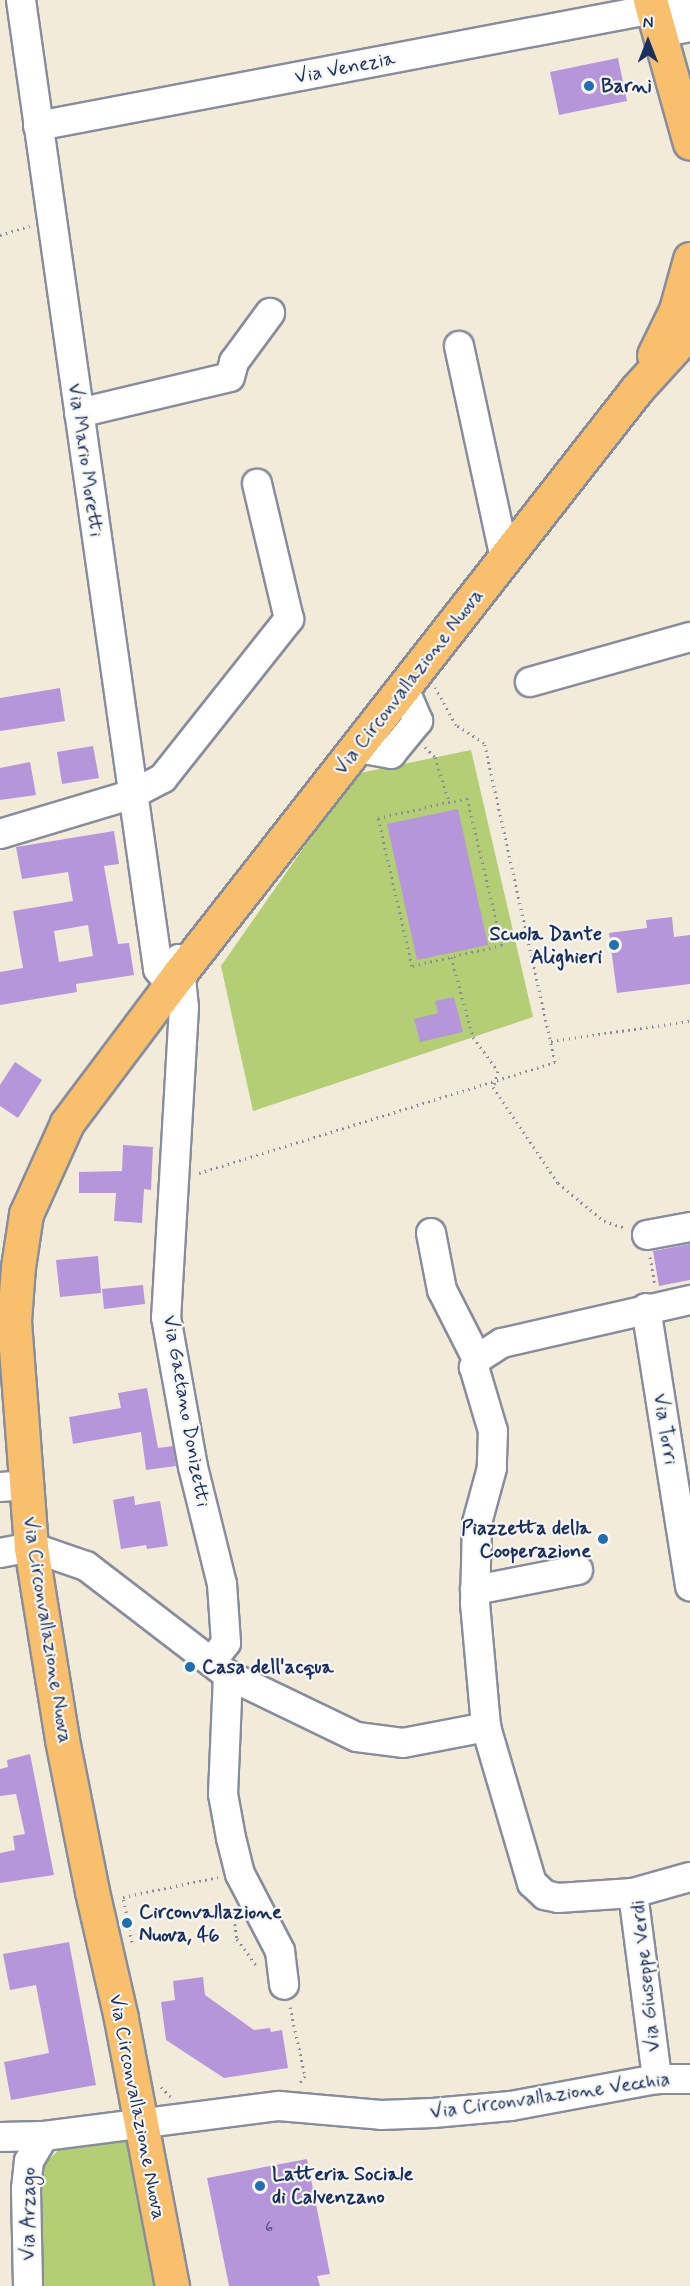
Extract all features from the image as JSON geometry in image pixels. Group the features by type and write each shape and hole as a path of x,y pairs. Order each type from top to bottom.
{"main road":[{"path":"663,17 690,143"},
{"path":"637,389 676,310 689,270"},
{"path":"637,389 688,336"},
{"name":"Via Circonvallazione Nuova","path":"172,2286 141,2122 62,1739 15,1550 13,1486 15,1321 18,1267 27,1214 42,1172 67,1123 179,974 637,389"}],"street":[{"name":"Via Mario Moretti","path":"21,0 155,940 179,954 179,974"},
{"name":"Via Venezia","path":"38,126 663,17 690,2"},
{"path":"79,413 230,377 234,362 270,313"},
{"path":"459,346 506,559"},
{"path":"0,834 133,794 164,778 288,619 257,484"},
{"path":"530,682 690,637"},
{"path":"358,747 391,754 411,730 418,721 412,679"},
{"name":"Via Gaetano Donizetti","path":"179,974 184,1007 166,1317 193,1467 222,1584 226,1643 220,1668"},
{"path":"647,1235 690,1227"},
{"path":"431,1233 442,1290 477,1359"},
{"path":"633,1893 558,1898 545,1895 532,1883 486,1727 475,1590 477,1523 492,1468 493,1431 474,1367 477,1359 502,1343 690,1300"},
{"name":"Via Torri","path":"652,1307 690,1587"},
{"path":"15,1550 86,1566 220,1668 357,1737 403,1743 486,1727"},
{"path":"475,1590 578,1569"},
{"path":"220,1668 223,1794 240,1874 280,1951 277,1986"},
{"name":"Via Giuseppe Verdi","path":"657,2079 633,1893 690,1877"},
{"name":"Via Circonvallazione Vecchia","path":"141,2122 279,2106 381,2115 511,2106 657,2079 690,2079"},
{"path":"0,2137 44,2136 141,2122"},
{"name":"Via Arzago","path":"28,2286 29,2161 44,2136"}],"path":[{"path":"0,235 51,220"},
{"path":"174,1181 496,1078 555,1062 484,744 456,725 431,679 412,679"},
{"path":"411,730 435,757 449,802"},
{"path":"467,798 502,945 412,966 378,818 449,802 467,798"},
{"path":"451,957 473,1037 498,1071 493,1087 558,1183 604,1221 647,1235 652,1307"},
{"path":"550,1041 690,1021"},
{"path":"133,1945 123,1897 226,1875"},
{"path":"232,1907 237,1939 277,1986 292,2014 305,2076 294,2088"},
{"path":"156,2082 172,2097"}],"green space":[{"path":"471,750 533,1017 253,1111 221,966 355,774"},
{"path":"114,2135 131,2141 161,2286 44,2286 34,2186 43,2165 60,2149"}],"building":[{"path":"618,58 627,101 559,115 550,72"},
{"path":"60,688 65,721 0,731 0,698"},
{"path":"93,746 99,778 62,784 57,752"},
{"path":"30,762 36,795 0,800 0,768"},
{"path":"458,809 488,945 417,960 387,824"},
{"path":"114,831 119,864 104,866 118,944 129,943 134,975 76,984 77,992 0,1005 0,972 23,968 13,911 73,901 68,872 22,879 16,847","holes":["88,925 93,956 59,962 54,931"]},
{"path":"672,917 674,937 690,935 690,984 617,993 609,933 647,928 646,920"},
{"path":"454,997 463,1032 420,1042 414,1019 438,1013 435,1001"},
{"path":"15,1062 42,1080 18,1118 0,1106 0,1085"},
{"path":"123,1145 153,1147 151,1190 144,1189 142,1223 114,1221 116,1193 79,1193 79,1172 122,1171"},
{"path":"690,1244 690,1280 659,1286 653,1251"},
{"path":"98,1256 101,1293 60,1297 56,1260"},
{"path":"143,1285 145,1304 104,1309 102,1289"},
{"path":"147,1388 158,1448 173,1446 176,1466 146,1470 141,1432 73,1444 69,1417 121,1408 118,1393"},
{"path":"134,1496 135,1505 160,1501 168,1546 147,1549 146,1545 121,1549 113,1500"},
{"path":"30,1754 54,1875 0,1883 0,1853 15,1850 13,1836 25,1834 16,1794 0,1796 0,1769 8,1767 7,1760"},
{"path":"69,1942 96,2085 11,2100 4,2062 49,2053 36,1985 10,1990 3,1954"},
{"path":"203,1977 205,1995 254,2030 270,2028 271,2032 282,2030 288,2068 224,2078 166,2040 161,2002 175,2000 173,1981"},
{"path":"307,2159 330,2274 317,2276 320,2286 229,2286 207,2178"}],"place":[{"name":"Barni","path":"589,86"},
{"name":"Scuola Dante Alighieri","path":"614,945"},
{"name":"Piazzetta della Cooperazione","path":"603,1539"},
{"name":"Casa dell'acqua","path":"190,1667"},
{"name":"Circonvallazione Nuova, 46","path":"127,1923"},
{"name":"Latteria Sociale di Calvenzano","path":"260,2186"}]}
